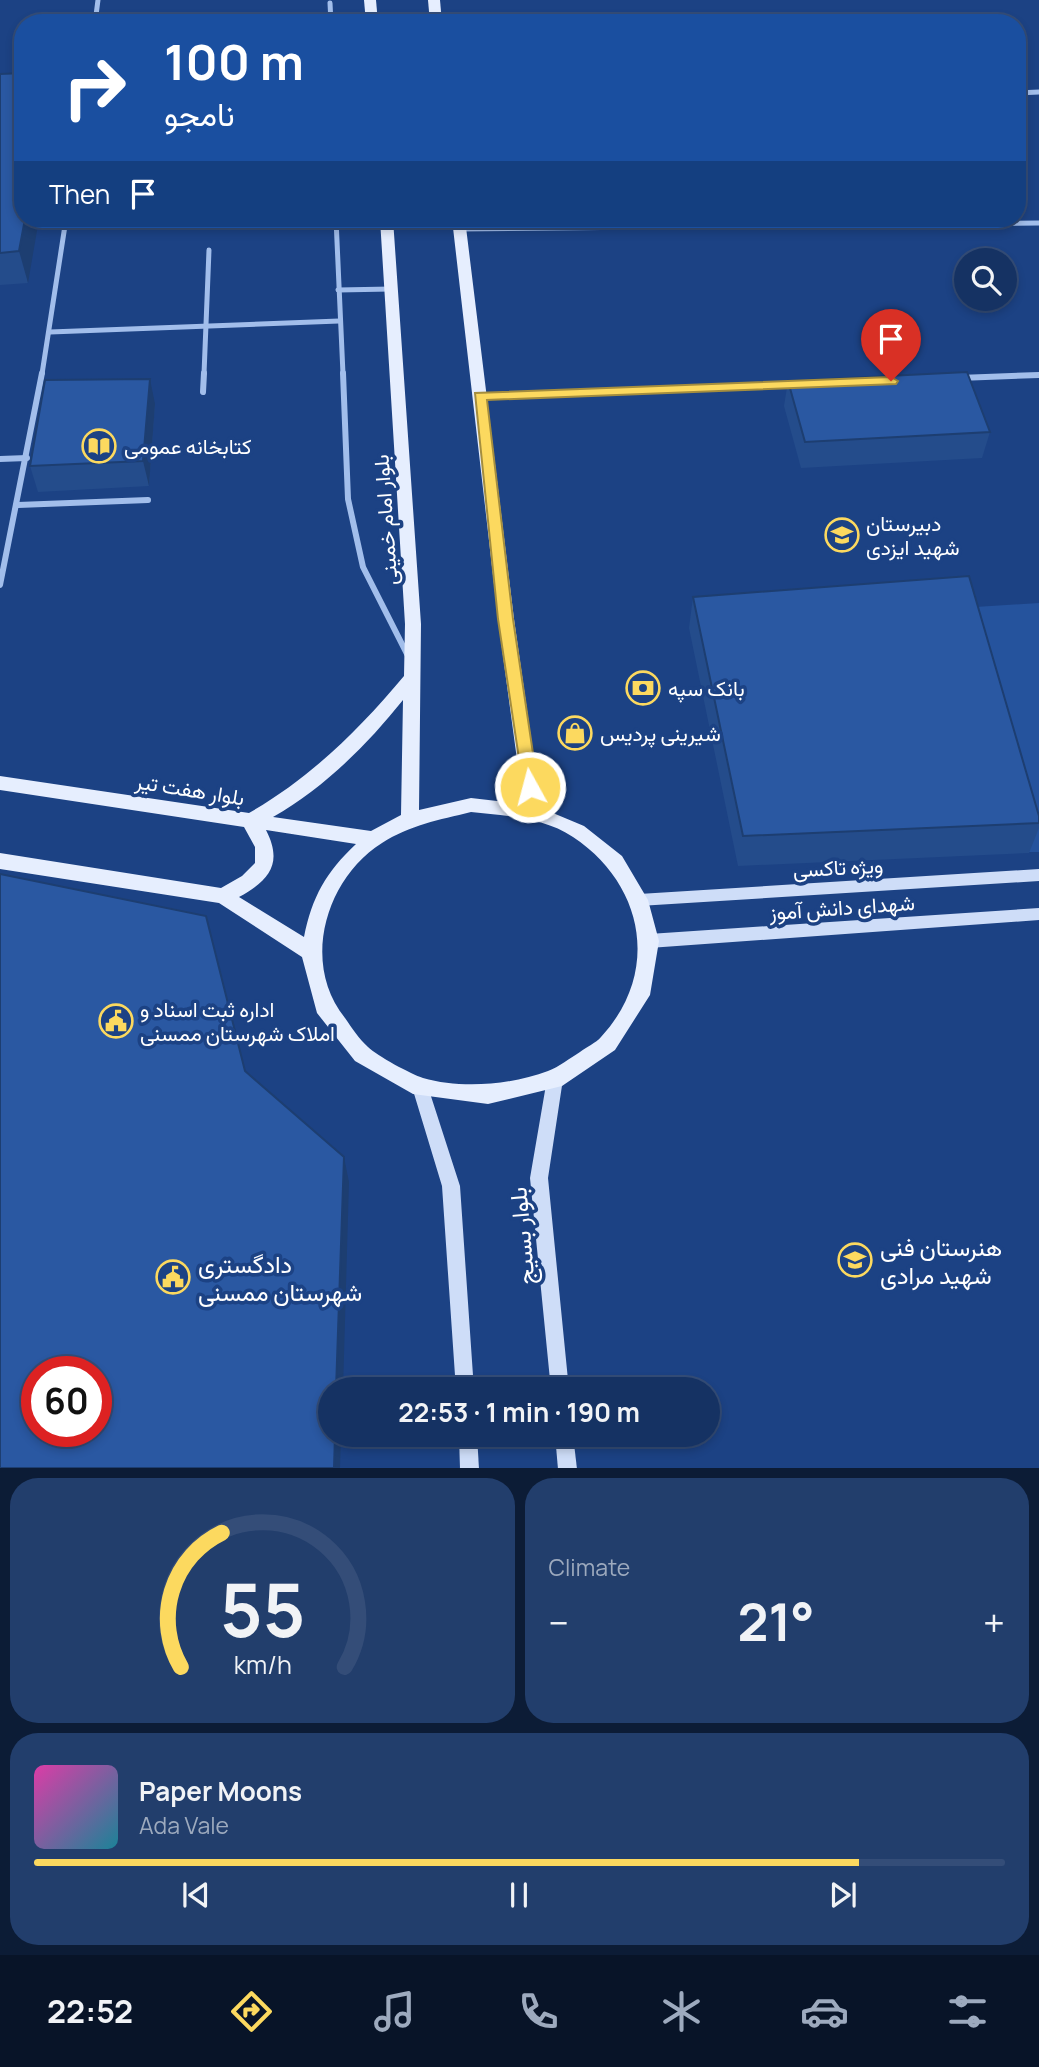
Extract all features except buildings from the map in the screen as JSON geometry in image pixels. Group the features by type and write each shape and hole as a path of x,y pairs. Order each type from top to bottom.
{"main road":[{"name":"بلوار امام خمينی","path":"387,228 413,624 410,819"},
{"path":"460,228 506,619 533,812"},
{"path":"223,896 251,883 266,860 265,841 250,821 274,808 330,768 375,724 411,671"},
{"name":"بلوار هفت تیر","path":"0,783 373,839"},
{"path":"471,805 533,812 578,831 606,853 615,861 639,900 649,941 640,995 608,1044 555,1079 488,1095 420,1087 362,1055 324,1007 311,952 319,909 340,870 373,839 410,819 471,805"},
{"path":"0,861 223,896 311,952"}],"street":[{"path":"330,3 331,14"},
{"path":"0,585 18,505 50,332 65,228"},
{"path":"336,228 348,499 363,567 411,671"},
{"path":"203,392 209,250"},
{"path":"338,290 391,289"},
{"path":"50,332 339,321"},
{"path":"946,379 1039,375"},
{"path":"480,396 809,384"},
{"path":"0,459 27,458"},
{"path":"18,505 148,499"},
{"name":"ویژه تاکسی","path":"639,900 1039,876"},
{"name":"شهدای دانش آموز","path":"649,941 1039,914"},
{"name":"بلوار بسیج","path":"555,1079 539,1178 559,1377"},
{"path":"420,1087 451,1186 464,1377"},
{"path":"469,1447 470,1468"},
{"path":"565,1447 568,1468"}],"shaded area":[{"path":"1039,603 1039,852 1028,852 960,608"}],"place":[{"name":"کتابخانه عمومی","path":"99,446"},
{"name":"دبیرستان شهید ایزدی","path":"842,535"},
{"name":"بانک سپه","path":"643,688"},
{"name":"شیرینی پردیس","path":"575,733"},
{"name":"اداره ثبت اسناد و املاک شهرستان ممسنی","path":"116,1021"},
{"name":"هنرستان فنی شهید مرادی","path":"855,1260"},
{"name":"دادگستری شهرستان ممسنی","path":"173,1277"}],"route":[{"path":"530,787 506,619 480,396 891,381"}]}
